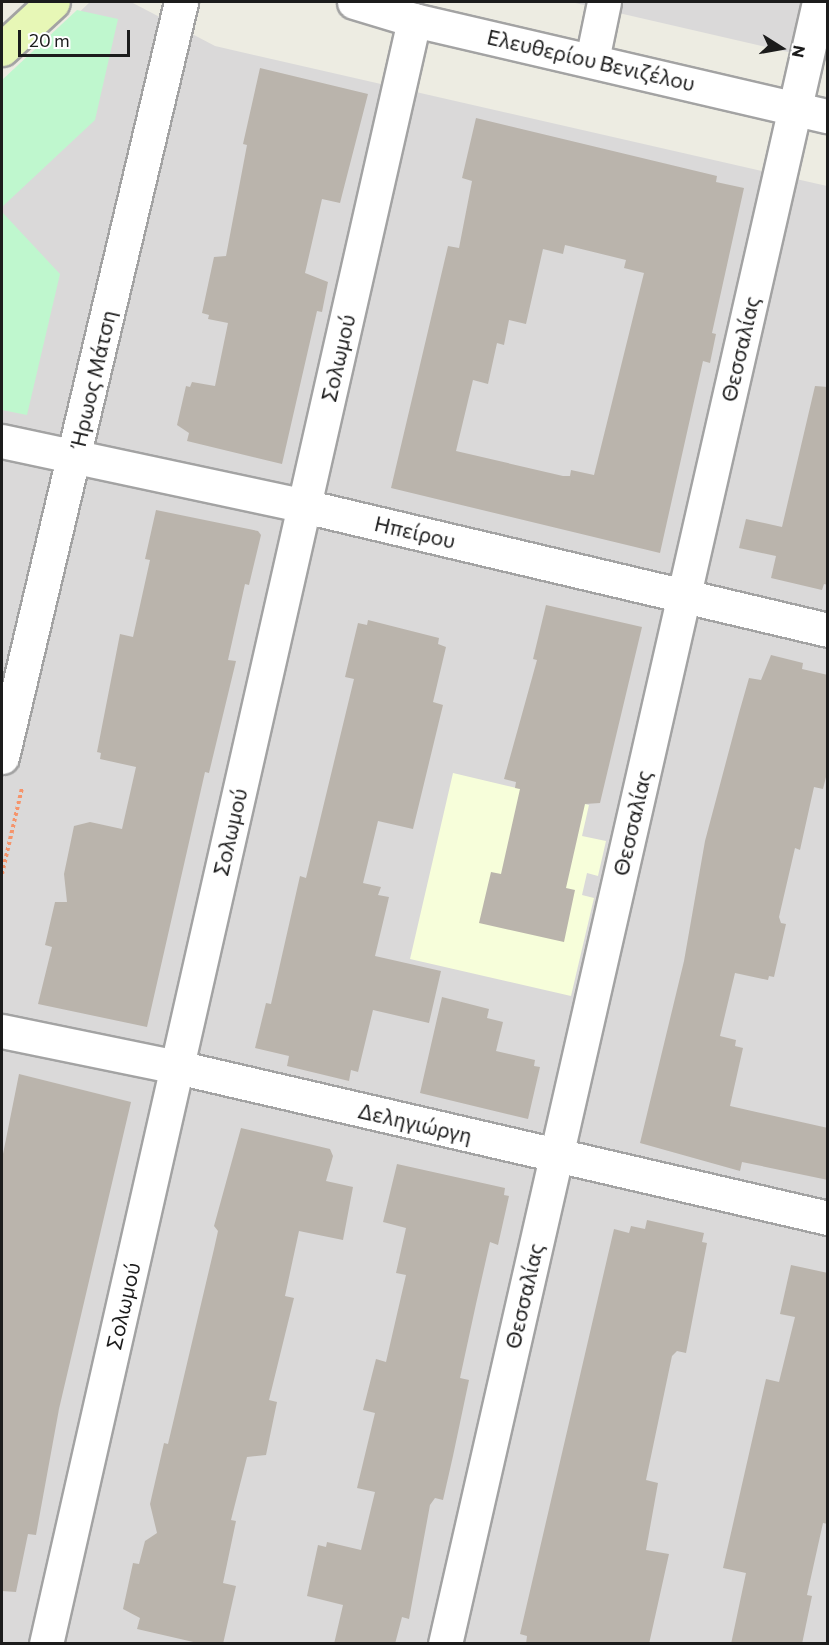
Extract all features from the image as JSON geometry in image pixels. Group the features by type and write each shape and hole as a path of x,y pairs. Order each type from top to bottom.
{"street":[{"path":"2,49 53,2"},
{"name":"Ήρωος Μάτση","path":"2,757 181,2"},
{"name":"Ελευθερίου Βενιζέλου","path":"354,2 414,20 828,116"},
{"path":"592,60 604,2"},
{"name":"Θεσσαλίας","path":"445,1644 819,2"},
{"name":"Σολωμού","path":"46,1644 414,20"},
{"name":"Ηπείρου","path":"2,441 304,506 828,630"},
{"name":"Δεληγιώργη","path":"2,1031 177,1067 556,1157 828,1218"}],"shaded area":[{"path":"90,2 131,2 215,46 827,186 827,1643 2,1643 2,86"},
{"path":"571,2 827,2 827,61"},
{"path":"77,10 118,19 95,120 2,207 2,80"},
{"path":"2,212 60,274 27,415 2,410"},
{"path":"453,773 589,805 582,836 606,841 598,876 587,873 582,895 594,898 571,996 410,959"}],"building":[{"path":"260,68 368,94 340,203 322,199 305,273 328,282 322,312 317,311 282,464 187,441 189,433 177,425 186,386 190,387 192,382 215,386 228,323 208,319 209,315 202,313 214,257 226,256 247,145 243,144"},
{"path":"476,118 717,176 716,182 744,188 712,333 716,334 710,363 703,361 660,553 391,488 448,246 459,248 472,181 462,178","holes":["565,245 626,260 624,268 644,273 594,475 571,470 570,476 563,476 456,451 473,380 488,384 497,343 504,345 509,320 526,324 543,249 563,254"]},
{"path":"815,386 828,387 828,585 824,584 822,590 771,578 776,556 739,548 746,519 782,527"},
{"path":"156,510 258,531 261,535 249,585 245,584 228,660 236,661 209,773 205,772 147,1027 38,1004 52,947 45,945 55,902 67,902 64,874 74,826 90,822 122,829 136,767 100,759 101,753 97,752 120,634 133,637 150,560 145,559"},
{"path":"546,605 642,627 600,803 585,804 566,888 575,890 564,942 479,923 491,872 501,874 520,789 515,788 516,782 504,779 537,660 533,659"},
{"path":"368,620 439,638 438,644 446,647 433,702 443,705 413,829 378,821 363,883 381,887 378,895 389,897 375,956 441,971 429,1023 373,1010 358,1072 351,1070 349,1081 287,1066 289,1056 255,1048 266,1003 271,1004 300,876 306,878 354,679 345,677 358,623 367,625"},
{"path":"771,655 803,663 802,669 828,675 828,769 823,789 814,787 800,850 795,848 779,917 781,923 786,924 774,977 769,976 768,980 735,973 720,1036 736,1040 735,1046 743,1048 730,1106 828,1128 828,1180 742,1162 740,1171 640,1143 684,961 705,841 739,713 749,678 761,680"},
{"path":"442,997 489,1009 487,1018 503,1022 496,1051 535,1060 534,1066 540,1067 528,1119 420,1093"},
{"path":"19,1074 131,1102 59,1409 36,1535 28,1534 16,1592 2,1591 2,1159"},
{"path":"241,1128 330,1149 333,1156 326,1181 353,1187 343,1240 299,1231 285,1296 294,1298 269,1400 277,1402 266,1455 247,1457 231,1520 236,1521 223,1583 236,1586 223,1644 202,1644 137,1629 140,1618 123,1609 133,1563 139,1564 145,1541 157,1533 150,1504 164,1443 168,1444 218,1231 214,1226"},
{"path":"397,1164 505,1188 504,1195 509,1196 498,1245 490,1242 460,1378 469,1380 453,1456 443,1500 435,1498 430,1505 409,1619 402,1617 395,1644 334,1644 343,1605 307,1596 318,1545 326,1547 327,1542 361,1550 375,1492 357,1488 375,1413 363,1410 376,1359 386,1362 406,1275 396,1273 406,1228 383,1222"},
{"path":"647,1220 704,1233 702,1242 707,1243 686,1353 677,1351 672,1356 646,1480 658,1483 646,1550 669,1554 649,1644 526,1644 527,1636 520,1634 614,1229 629,1233 631,1226 645,1229"},
{"path":"791,1265 828,1273 828,1524 823,1523 807,1595 812,1596 802,1644 731,1644 746,1573 723,1568 766,1379 779,1382 795,1317 780,1314"}]}
